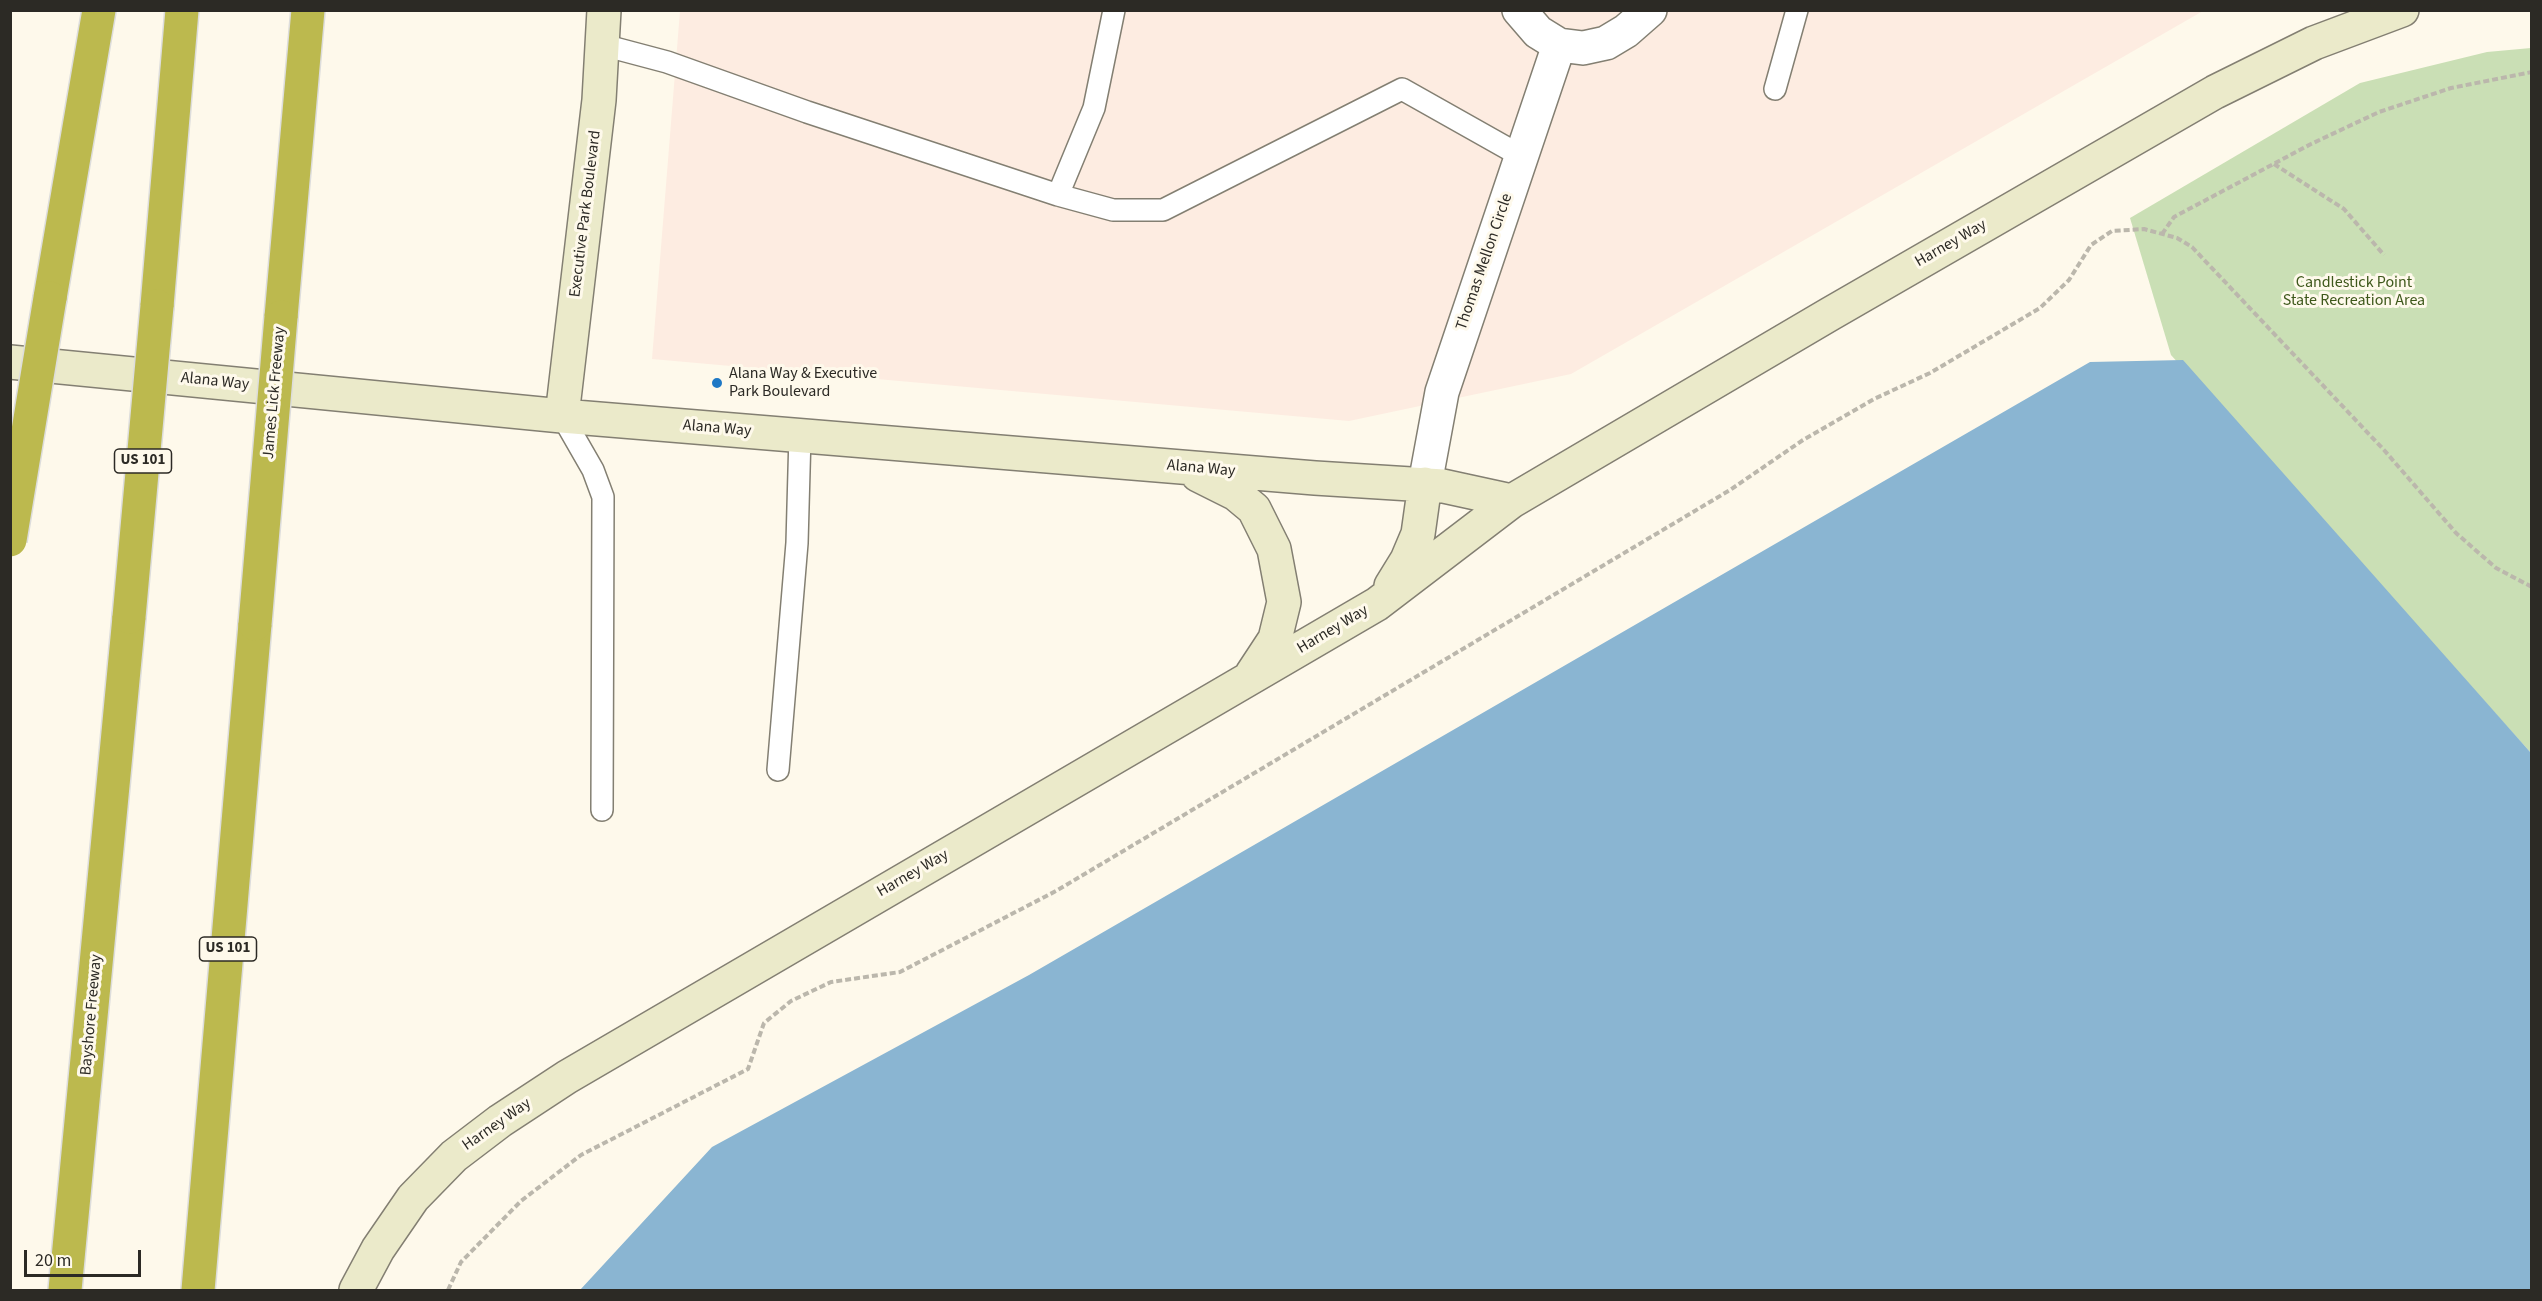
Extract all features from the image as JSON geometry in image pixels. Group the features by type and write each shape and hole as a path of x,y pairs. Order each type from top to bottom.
{"highway":[{"path":"10,540 99,10"},
{"name":"Bayshore Freeway","path":"65,1290 129,617 182,10"},
{"name":"James Lick Freeway","path":"198,1290 308,10"}],"street":[{"name":"Executive Park Boulevard","path":"562,416 599,100 604,10"},
{"path":"1519,10 1538,32 1559,45 1583,48 1606,43 1626,31 1650,10"},
{"name":"Harney Way","path":"356,1290 378,1249 413,1198 454,1156 500,1121 567,1077 847,912 1243,684 1377,603 1512,501 2215,92 2314,43 2402,10"},
{"name":"Thomas Mellon Circle","path":"1425,484 1442,392 1559,45"},
{"name":"Alana Way","path":"10,362 562,416 1315,478 1425,484"},
{"path":"1167,466 1206,477 1236,494 1254,509 1274,549 1284,602 1275,639 1261,664 1243,684"},
{"path":"1377,603 1392,586 1418,534 1425,484 1512,501"}],"lane":[{"path":"1058,195 1094,108 1114,10"},
{"path":"1775,89 1797,10"},
{"path":"603,45 667,62 807,112 1058,195 1113,210 1163,210 1402,89 1521,156"},
{"path":"562,416 593,470 603,497 602,810"},
{"path":"778,770 797,543 800,435"}],"path":[{"path":"2162,234 2174,217 2379,112 2451,88 2532,72"},
{"path":"2274,164 2344,209 2384,255"},
{"path":"448,1290 461,1262 521,1201 581,1155 748,1069 764,1023 791,1000 831,982 900,972 1056,891 1720,496 1823,428 1874,399 1930,373 2040,308 2069,280 2091,244 2112,231 2144,229 2177,238 2192,247 2384,450 2456,533 2496,568 2532,587"}],"shaded area":[{"path":"680,11 2203,11 1571,374 1349,421 652,359"}],"green space":[{"name":"Candlestick Point State Recreation Area","path":"2531,48 2531,753 2171,355 2130,218 2360,83 2487,52"}],"water":[{"path":"2183,360 2531,753 2531,1290 580,1290 712,1147 1029,975 2090,362"}],"place":[{"name":"Alana Way & Executive Park Boulevard","path":"717,383"}]}
